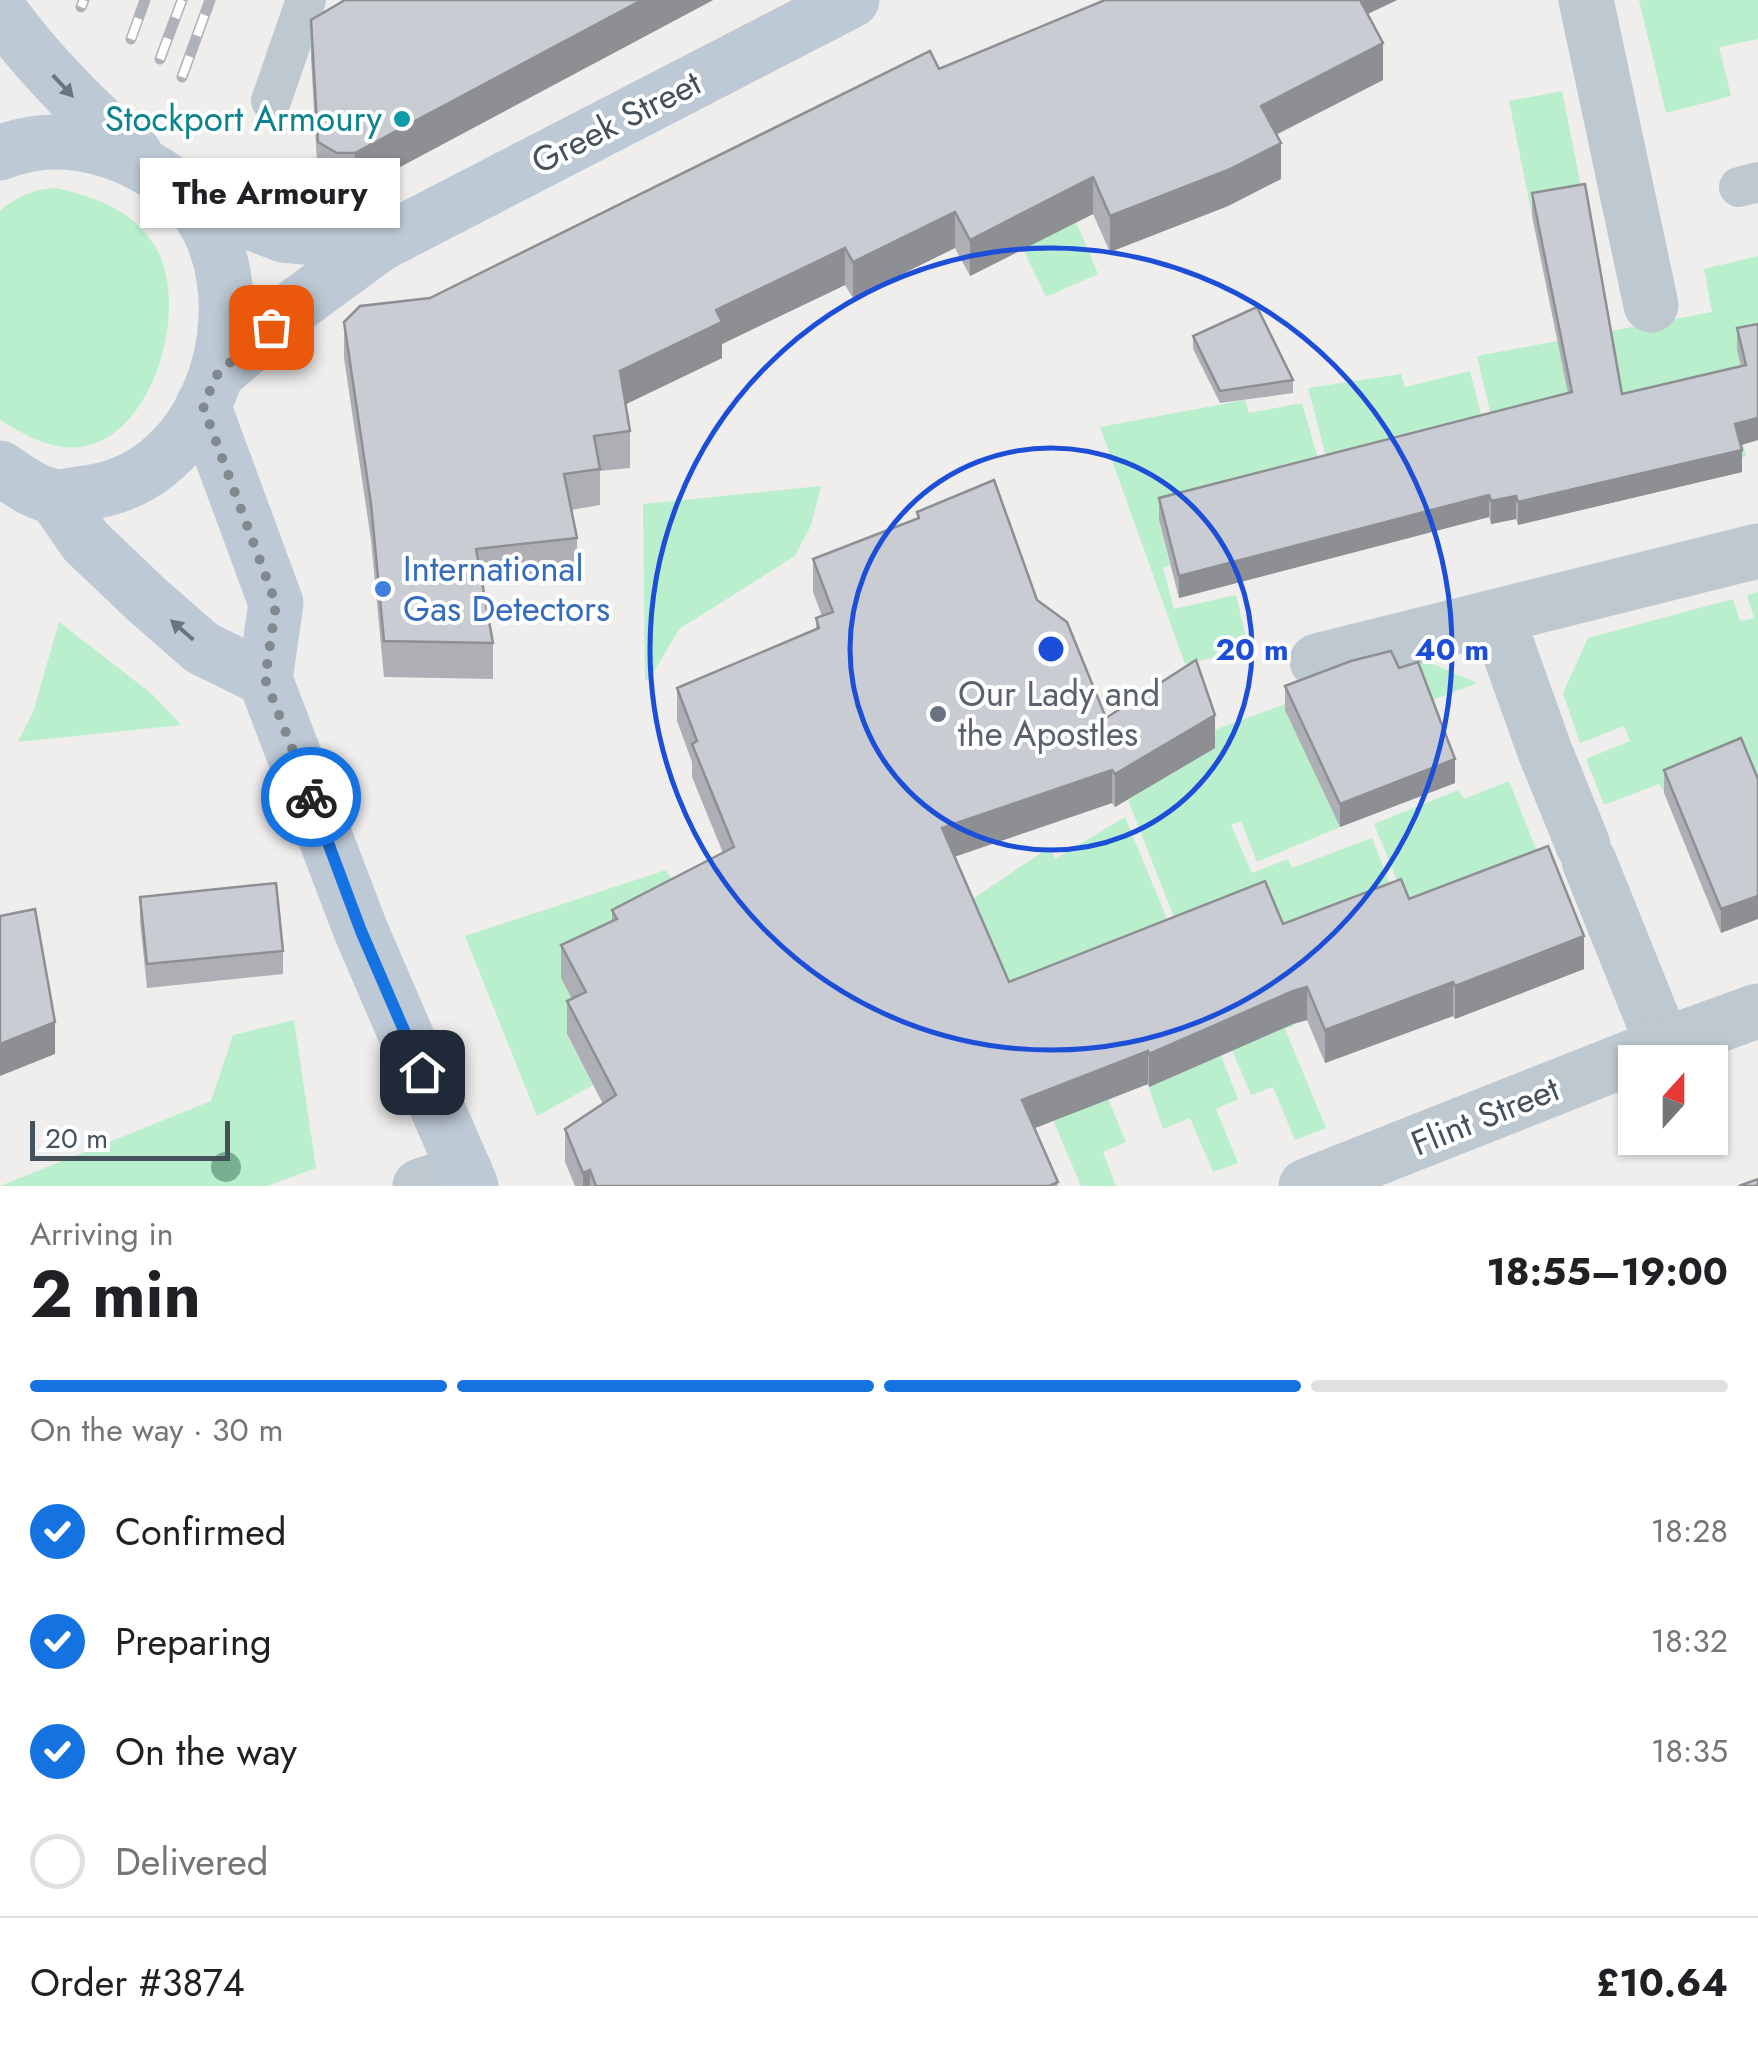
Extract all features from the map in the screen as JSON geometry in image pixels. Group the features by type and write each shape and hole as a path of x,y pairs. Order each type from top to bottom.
{"main road":[{"name":"Greek Street","path":"210,389 298,304 380,244 852,0"},
{"path":"0,11 90,114 170,183 212,234 225,275 226,328 210,389 178,445 154,468 105,491 54,496 21,483 0,468"},
{"path":"0,152 18,145 64,140 114,151 170,183 283,235 380,244"},
{"path":"210,389 276,604 265,679 452,1181"},
{"path":"54,496 86,542 202,648 265,679"}],"street":[{"path":"1586,0 1652,305"},
{"path":"1317,661 1758,551"},
{"path":"1497,618 1548,760 1662,1045"},
{"name":"Flint Street","path":"1662,1045 1757,1012"},
{"name":"Flint Street","path":"1306,1186 1618,1062"}],"lane":[{"path":"271,102 306,0"}],"green space":[{"path":"1639,0 1758,0 1758,39 1719,47 1731,96 1666,113"},
{"path":"1562,91 1585,206 1532,216 1509,101"},
{"path":"55,188 97,200 144,231 164,267 169,296 161,360 149,390 132,415 111,435 74,448 41,441 0,420 0,211 26,195"},
{"path":"1074,217 1098,274 1046,297 1019,241"},
{"path":"1758,256 1758,346 1749,402 1735,407 1746,456 1738,459 1498,446 1477,356 1712,312 1704,269"},
{"path":"1470,371 1487,437 1331,476 1308,388 1401,374 1405,387"},
{"path":"1245,400 1249,413 1302,403 1324,479 1159,520 1170,565 1163,568 1174,609 1236,595 1249,650 1185,664 1100,427"},
{"path":"821,486 811,525 795,556 679,629 645,681 643,504"},
{"path":"1758,592 1758,801 1665,793 1659,784 1604,805 1586,759 1630,741 1624,726 1580,743 1563,693 1588,638 1733,599 1740,621 1754,618 1747,595"},
{"path":"59,622 152,694 181,725 18,742 33,712"},
{"path":"1415,656 1477,683 1425,703 1290,708 1340,827 1257,862 1241,821 1231,825 1252,873 1288,859 1292,868 1372,838 1401,912 1185,945 1128,800 1214,748 1209,732"},
{"path":"1509,781 1548,879 1417,929 1374,824 1458,790 1464,799"},
{"path":"1125,817 1179,948 1104,1089 1126,1142 1103,1152 1116,1186 1081,1186 962,906 1050,847 1055,859"},
{"path":"666,870 687,905 586,1025 567,1035 593,1085 537,1116 465,936"},
{"path":"1289,1015 1294,1026 1285,1029 1326,1128 1295,1140 1273,1087 1251,1095 1232,1050 1251,1042"},
{"path":"294,1020 316,1168 267,1186 0,1186 211,1101 233,1035"},
{"path":"1220,1053 1238,1099 1216,1109 1238,1163 1213,1172 1190,1118 1163,1129 1148,1085"}],"building":[{"name":"Stockport Armoury","path":"345,0 642,0 355,153 337,153 318,142 311,20"},
{"path":"1105,0 1360,0 1383,43 1261,106 1281,143 1228,170 1110,216 1093,177 970,240 955,212 853,262 845,248 716,310 722,322 620,371 630,431 594,436 600,469 564,474 577,538 476,549 493,643 384,641 371,504 344,322 360,306 430,298 930,51 939,69"},
{"path":"1585,184 1622,394 1746,365 1737,328 1758,324 1758,418 1735,424 1742,450 1518,502 1516,496 1491,501 1489,495 1179,576 1159,498 1572,392 1532,193"},
{"path":"1257,307 1293,380 1220,391 1193,336"},
{"path":"994,480 1037,600 1067,622 1106,718 1196,660 1215,715 1115,774 1112,770 942,828 1009,982 1265,881 1283,924 1401,879 1409,899 1548,846 1584,936 1325,1030 1307,987 1293,991 1149,1054 1148,1051 1022,1100 1058,1182 1049,1186 596,1186 590,1170 583,1173 565,1129 616,1095 567,1001 586,992 561,945 617,919 612,910 734,847 692,744 697,741 677,688 819,628 816,618 833,612 813,559 919,518 917,512"},
{"path":"1391,651 1399,668 1418,662 1455,759 1340,804 1285,686 1351,661"},
{"path":"1741,738 1758,779 1758,896 1721,909 1664,770"},
{"path":"276,883 283,951 147,964 140,897"},
{"path":"35,909 55,1022 0,1044 0,916"},
{"path":"1758,1179 1758,1186 1739,1186"}],"railway":[{"path":"81,7 84,0"},
{"path":"131,39 145,0"},
{"path":"160,59 182,0"},
{"path":"182,77 210,0"}],"way so far":[{"path":"271,327 218,373 203,406 276,604 265,679 311,797"}],"place":[{"name":"Stockport Armoury","path":"402,119"},
{"name":"The Armoury","path":"271,327"},
{"name":"International Gas Detectors","path":"383,589"},
{"name":"Our Lady and the Apostles","path":"938,714"}],"route":[{"path":"311,797 378,974 422,1072"}]}
